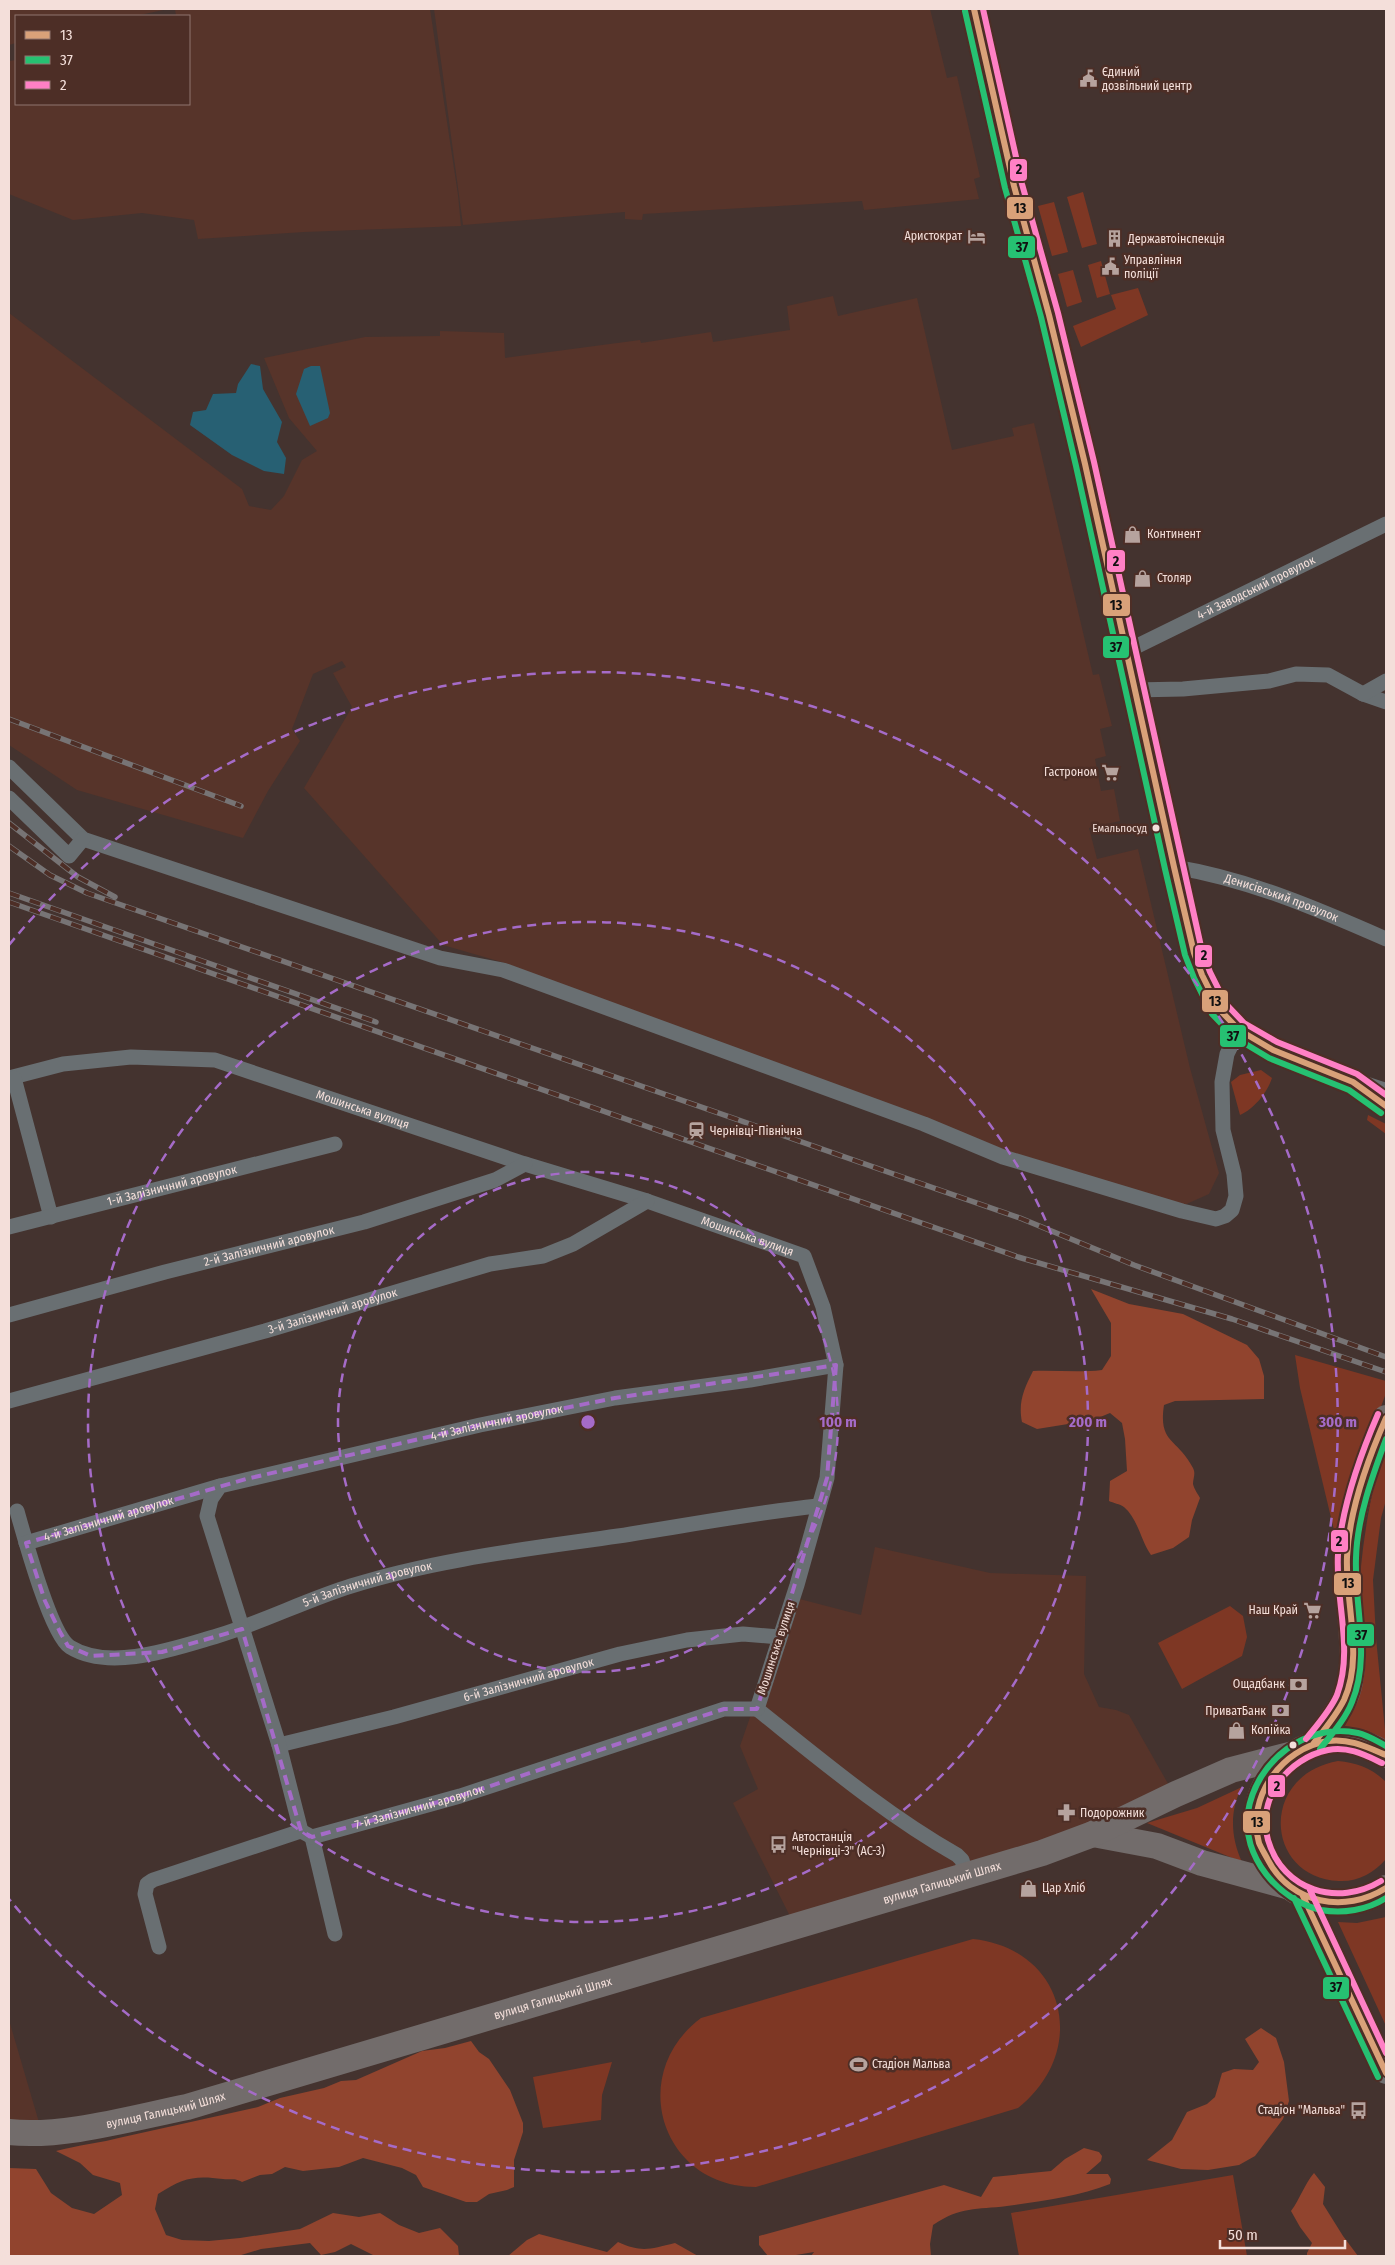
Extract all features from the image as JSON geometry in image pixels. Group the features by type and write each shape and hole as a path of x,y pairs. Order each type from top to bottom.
{"highway":[{"path":"1296,1890 1279,1877 1264,1854 1257,1826 1260,1798 1265,1785 1277,1768 1303,1749 1333,1718 1344,1699 1351,1678 1352,1647 1347,1555 1356,1505 1386,1418"},
{"name":"вулиця Галицький Шлях","path":"9,2132 22,2134 66,2131 187,2108 966,1874 1042,1853 1093,1834 1231,1770 1336,1739 1370,1745 1386,1755"},
{"path":"1093,1834 1157,1846 1202,1863 1296,1890 1325,1902 1350,1902 1373,1895 1386,1888"}],"main road":[{"path":"974,9 1014,186 1049,315 1085,464 1174,867 1194,953 1202,975 1219,1009 1239,1030 1273,1050 1386,1093"},
{"path":"1353,1082 1386,1106"},
{"path":"1296,1890 1386,2073"}],"street":[{"name":"4-й Заводський провулок","path":"1125,652 1386,524"},
{"path":"1134,690 1183,689 1269,681 1296,674 1328,674 1363,694 1386,702"},
{"path":"1363,694 1386,680"},
{"path":"9,767 83,839 440,958 503,970 924,1124 1003,1157 1182,1211 1216,1219 1225,1216 1232,1210 1236,1196 1234,1174 1223,1130 1222,1082 1227,1054 1239,1030"},
{"path":"9,798 69,856 83,839"},
{"name":"Денисівський провулок","path":"1174,867 1232,880 1315,908 1386,939"},
{"name":"Мошинська вулиця","path":"11,1078 63,1064 131,1057 214,1060 525,1164 648,1201 804,1256 823,1307 836,1365 827,1478 797,1585 757,1709 852,1784 916,1830 957,1855 962,1860 966,1874"},
{"path":"11,1078 51,1217"},
{"name":"1-й Залізничний аровулок","path":"9,1226 51,1217 335,1144"},
{"name":"2-й Залізничний аровулок","path":"9,1316 165,1272 364,1222 495,1180 525,1164"},
{"name":"3-й Залізничний аровулок","path":"9,1401 265,1331 490,1264 543,1256 573,1244 648,1201"},
{"name":"4-й Залізничний аровулок","path":"26,1543 220,1486 480,1425 606,1400 750,1380 836,1365"},
{"path":"220,1486 211,1499 207,1516 279,1745 335,1934"},
{"name":"5-й Залізничний аровулок","path":"17,1511 45,1601 68,1646 91,1656 109,1658 162,1652 242,1629 350,1586 424,1567 513,1551 818,1506"},
{"name":"6-й Залізничний аровулок","path":"279,1745 394,1718 629,1652 696,1639 743,1634 779,1637"},
{"name":"7-й Залізничний аровулок","path":"159,1947 145,1894 147,1884 153,1880 306,1834 460,1796 724,1709 757,1709"}],"highlighted area":[{"path":"836,1365 827,1478 757,1709 724,1709 460,1796 312,1837 301,1831 242,1629 162,1652 91,1656 68,1646 45,1601 26,1543 246,1479 480,1425 615,1398"}],"shaded area":[{"path":"9,9 168,9 140,15 15,15 15,43 9,45"},
{"path":"175,9 430,9 461,226 304,232 198,239 194,220 142,213 73,220 9,194 9,61 15,60 15,105 190,105 190,15 176,15"},
{"path":"434,9 930,9 947,78 957,76 980,177 974,179 979,199 864,210 862,201 643,214 642,220 625,219 625,212 463,225"},
{"path":"1083,192 1097,244 1082,248 1067,197"},
{"path":"1054,202 1068,252 1052,256 1038,206"},
{"path":"1101,261 1110,294 1097,298 1088,265"},
{"path":"1073,270 1082,302 1067,307 1058,274"},
{"path":"1138,288 1148,315 1081,347 1073,326 1116,309 1111,295"},
{"path":"833,296 838,316 917,298 952,450 1014,436 1012,428 1034,423 1093,675 1099,674 1112,726 1100,729 1106,756 1095,759 1101,791 1114,789 1120,821 1089,828 1097,859 1138,849 1190,1068 1219,1173 1209,1194 1182,1206 1004,1153 505,963 443,945 304,788 352,707 333,673 346,667 342,661 313,674 292,729 300,741 268,791 243,838 77,790 9,745 9,313 242,489 249,506 271,510 284,496 302,460 317,451 289,418 264,358 365,337 440,336 440,331 504,333 505,358 640,340 641,343 711,332 713,342 790,330 787,306"},
{"path":"1261,1070 1272,1078 1270,1084 1255,1105 1240,1115 1231,1082 1240,1075"},
{"path":"1368,1115 1386,1124 1386,1134 1367,1120"},
{"path":"1091,1289 1129,1304 1183,1314 1247,1345 1259,1359 1264,1376 1264,1399 1175,1401 1164,1405 1164,1427 1171,1440 1193,1468 1193,1484 1200,1498 1192,1520 1189,1537 1173,1548 1151,1555 1129,1512 1122,1506 1109,1501 1110,1481 1127,1471 1122,1423 1110,1413 1093,1420 1037,1429 1022,1422 1021,1408 1023,1396 1033,1371 1102,1370 1111,1356 1111,1323"},
{"path":"1295,1355 1386,1381 1386,1393 1337,1527 1334,1530 1300,1388"},
{"path":"1386,1444 1386,1500 1381,1518 1373,1580 1376,1638 1386,1740 1368,1731 1345,1726 1353,1709 1360,1575 1364,1542 1376,1476"},
{"path":"875,1547 990,1573 1086,1576 1084,1674 1099,1707 1129,1715 1175,1796 796,1928 733,1803 758,1789 740,1746 792,1597 861,1615"},
{"path":"1230,1606 1243,1616 1247,1637 1242,1656 1182,1689 1158,1643"},
{"path":"1338,1761 1364,1767 1386,1782 1386,1859 1365,1876 1346,1881 1314,1875 1296,1863 1285,1845 1281,1825 1284,1804 1294,1785 1312,1770"},
{"path":"1242,1787 1235,1805 1233,1825 1238,1853 1242,1862 1147,1823 1197,1808"},
{"path":"1386,1917 1386,2026 1338,1922 1357,1923"},
{"name":"Стадіон Мальва","path":"973,1939 1005,1947 1029,1962 1047,1982 1057,2006 1060,2032 1054,2059 1041,2085 1018,2108 756,2187 723,2182 697,2168 677,2148 665,2124 660,2096 665,2068 678,2041 701,2018"},
{"path":"9,2020 43,2136 9,2135"},
{"path":"1261,2028 1276,2038 1284,2062 1289,2101 1283,2119 1255,2156 1239,2165 1208,2170 1181,2169 1147,2160 1172,2140 1187,2112 1207,2104 1215,2097 1222,2073 1234,2069 1253,2070 1259,2062 1245,2039"},
{"path":"471,2041 479,2052 489,2059 510,2090 523,2123 523,2132 514,2160 514,2187 489,2194 477,2202 466,2202 423,2187 416,2175 402,2168 363,2158 339,2167 303,2171 285,2167 272,2174 260,2175 242,2182 204,2177 189,2179 175,2184 158,2194 155,2209 166,2235 182,2240 209,2241 300,2229 333,2213 359,2217 380,2213 399,2225 419,2233 440,2228 458,2246 459,2256 375,2256 351,2244 335,2252 321,2255 310,2243 261,2249 238,2256 9,2256 9,2168 36,2169 51,2193 72,2208 94,2214 122,2195 120,2183 93,2175 80,2163 56,2151 258,2107 280,2098 324,2088 341,2081 356,2080 422,2051 445,2048"},
{"path":"612,2062 602,2095 601,2120 543,2128 533,2077"},
{"path":"1084,2148 1099,2152 1102,2156 1101,2161 1086,2174 1108,2174 1111,2179 1110,2184 1059,2198 969,2210 952,2215 933,2225 930,2244 931,2256 811,2256 814,2252 790,2256 768,2256 759,2245 759,2236 944,2185 981,2197 993,2177 1051,2171 1065,2159"},
{"path":"1314,2173 1325,2187 1323,2204 1358,2256 1307,2256 1312,2243 1291,2211"},
{"path":"1233,2175 1247,2256 1019,2256 1011,2213"},
{"path":"539,2234 607,2252 618,2242 640,2249 675,2243 698,2256 508,2256 527,2240"}],"water":[{"path":"251,364 260,366 263,389 282,422 277,442 286,458 284,474 264,471 232,455 190,425 193,412 206,410 213,394 236,393 238,384"},
{"path":"311,366 320,366 330,413 328,418 310,426 296,394 304,369"}],"railway":[{"path":"9,719 241,806"},
{"path":"9,823 78,877 115,897"},
{"path":"9,846 50,875 87,893 1020,1218 1134,1265 1386,1357"},
{"path":"9,893 376,1022"},
{"path":"9,902 1018,1257 1232,1319 1386,1372"}],"transit line":[{"name":"13","path":"974,9 1014,186 1049,315 1085,464 1174,867 1194,953 1202,975 1219,1009 1239,1030 1273,1050 1353,1082 1386,1106"},
{"name":"2","path":"983,9 1022,184 1058,313 1094,462 1202,951 1226,1004 1244,1023 1277,1042 1357,1074 1386,1095"},
{"name":"37","path":"965,11 1005,188 1041,317 1076,466 1185,955 1212,1014 1234,1037 1269,1058 1349,1090 1381,1113"},
{"name":"2","path":"1306,1739 1331,1707 1342,1678 1344,1643 1338,1571 1340,1536 1352,1482 1378,1414"},
{"name":"13","path":"1313,1744 1341,1706 1350,1683 1353,1666 1353,1648 1347,1575 1348,1539 1360,1486 1386,1418"},
{"name":"37","path":"1320,1749 1346,1715 1358,1685 1361,1649 1356,1576 1357,1543 1366,1498 1386,1439"},
{"name":"37","path":"1386,1746 1362,1734 1339,1731 1320,1734 1302,1740 1286,1749 1261,1777 1253,1794 1248,1812 1247,1828 1257,1860 1266,1874 1278,1887 1306,1905 1321,1910 1346,1911 1371,1906 1386,1898"},
{"name":"13","path":"1386,1755 1358,1744 1336,1740 1311,1746 1296,1753 1271,1777 1263,1792 1256,1826 1259,1843 1278,1875 1290,1887 1305,1895 1320,1900 1354,1901 1386,1888"},
{"name":"2","path":"1381,1881 1364,1889 1347,1893 1330,1893 1314,1889 1299,1882 1286,1872 1275,1857 1268,1840 1265,1825 1271,1796 1278,1783 1288,1771 1313,1754 1342,1749 1356,1752 1382,1763"},
{"name":"2","path":"1310,1890 1386,2053"},
{"name":"13","path":"1302,1894 1386,2073"},
{"name":"37","path":"1294,1898 1378,2077"}],"place":[{"name":"Єдиний дозвільний центр","path":"1088,79"},
{"name":"Аристократ","path":"976,236"},
{"name":"Державтоінспекція","path":"1114,239"},
{"name":"Управління поліції","path":"1110,267"},
{"name":"Континент","path":"1133,534"},
{"name":"Столяр","path":"1143,578"},
{"name":"Гастроном","path":"1111,772"},
{"name":"Емальпосуд","path":"1156,828"},
{"name":"Чернівці-Північна","path":"696,1131"},
{"name":"Наш Край","path":"1312,1610"},
{"name":"Ощадбанк","path":"1299,1684"},
{"name":"ПриватБанк","path":"1280,1711"},
{"name":"Копійка","path":"1237,1730"},
{"name":"Подорожник","path":"1066,1813"},
{"name":"Автостанція \"Чернівці-3\" (АС-3)","path":"778,1844"},
{"name":"Цар Хліб","path":"1028,1888"},
{"name":"Стадіон Мальва","path":"858,2064"},
{"name":"Стадіон \"Мальва\"","path":"1359,2110"}]}
